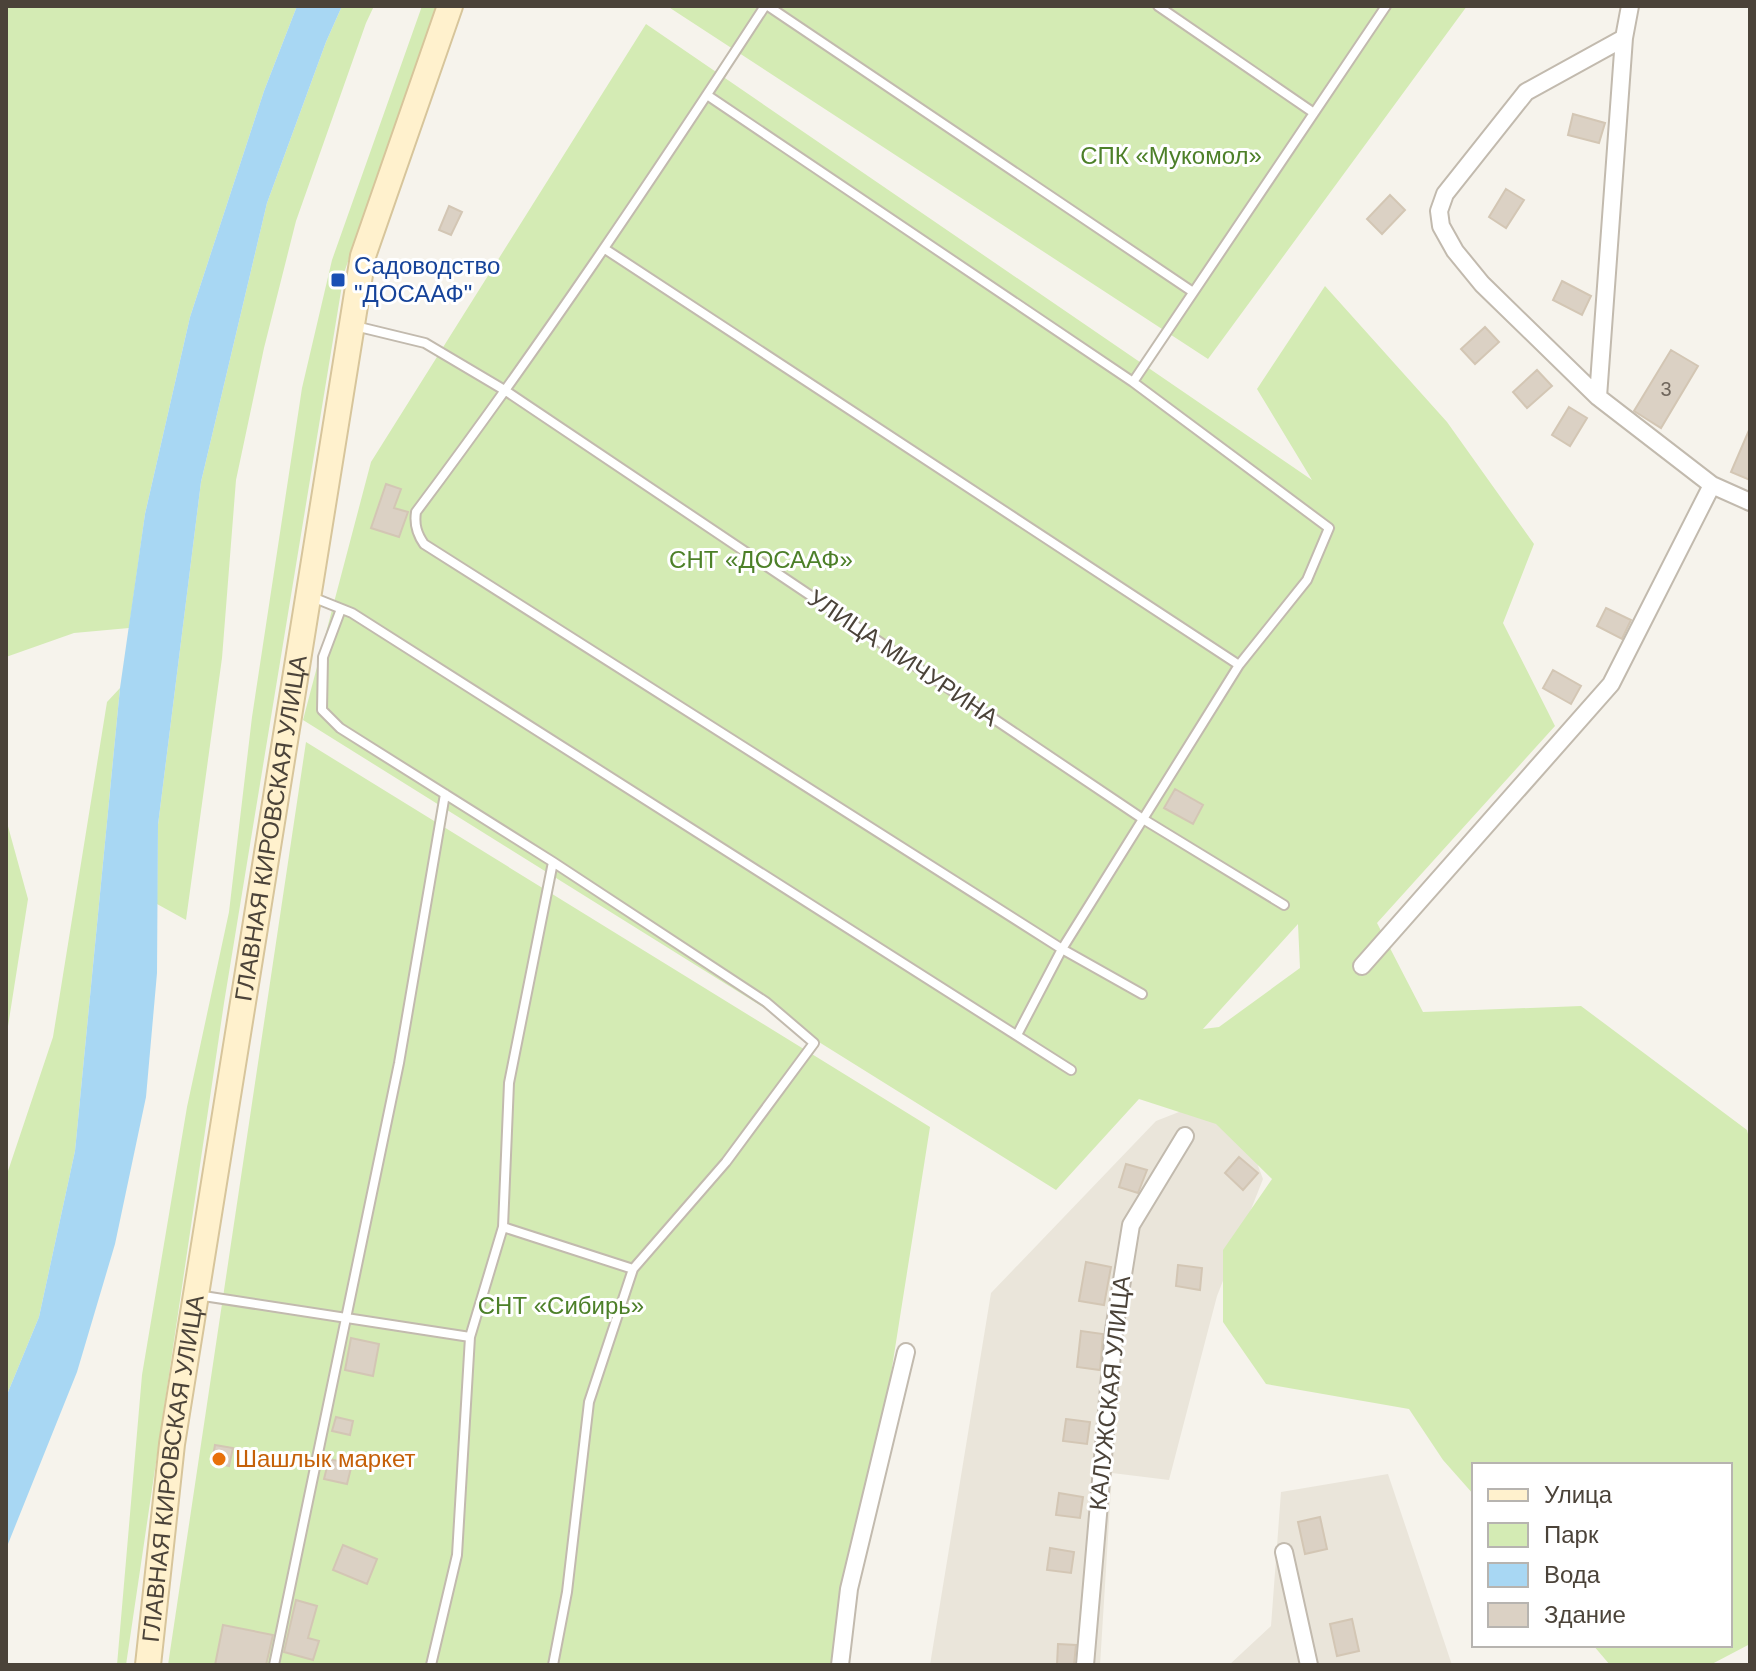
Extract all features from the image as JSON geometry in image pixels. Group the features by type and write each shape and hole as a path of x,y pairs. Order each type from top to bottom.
{"main road":[{"name":"ГЛАВНАЯ КИРОВСКАЯ УЛИЦА","path":"148,1665 172,1444 363,256 450,6"}],"street":[{"path":"1598,397 1624,38 1630,6"},
{"path":"1624,38 1526,92 1445,194 1439,211 1441,226 1455,251 1482,284 1598,397 1712,485 1750,502"},
{"path":"1362,966 1611,684 1712,485"},
{"name":"КАЛУЖСКАЯ УЛИЦА","path":"1085,1665 1114,1330 1131,1225 1185,1136"},
{"path":"840,1665 849,1589 906,1352"},
{"path":"1284,1552 1309,1665"}],"lane":[{"path":"1142,994 1062,949 424,544 415,523 416,512 506,391 605,249 766,6 1193,292"},
{"path":"1158,6 1314,113"},
{"path":"1133,382 1386,6"},
{"path":"707,95 1133,382 1329,528 1307,580 1239,665 1062,949 1017,1035"},
{"path":"605,249 1239,665"},
{"name":"УЛИЦА МИЧУРИНА","path":"352,325 425,343 506,391 1143,819 1284,905"},
{"path":"309,596 352,613 1071,1070"},
{"path":"341,609 323,657 322,710 340,728 553,862 766,1002 814,1043 726,1162 633,1269 589,1402 567,1592 553,1665"},
{"path":"274,1665 399,1063 445,794"},
{"path":"431,1665 457,1555 470,1337 503,1227 509,1083 553,862"},
{"path":"503,1227 633,1269"},
{"path":"196,1295 470,1337"}],"shaded area":[{"path":"1230,1092 1263,1179 1217,1296 1169,1480 1112,1473 1100,1665 930,1665 991,1293 1156,1121"},
{"path":"1388,1474 1452,1665 1229,1665 1271,1626 1281,1492"}],"green space":[{"path":"6,6 297,6 264,91 190,317 145,514 129,628 74,633 6,657"},
{"path":"342,6 374,6 296,221 264,348 236,480 222,658 186,920 157,904 158,825 201,482 267,203"},
{"path":"422,6 436,6 344,273 224,1003 126,1665 117,1665 142,1375 187,1107 229,912 252,717 302,388 332,260"},
{"name":"СПК «Мукомол»","path":"667,6 1467,6 1208,359"},
{"name":"СНТ «ДОСААФ»","path":"646,24 1312,480 1257,389 1325,286 1447,422 1534,544 1503,623 1555,726 1377,923 1423,1012 1581,1006 1747,1130 1750,1142 1750,1644 1710,1665 1610,1665 1595,1647 1732,1647 1732,1463 1472,1463 1472,1493 1443,1460 1409,1409 1266,1384 1223,1322 1223,1250 1272,1179 1216,1124 1139,1099 1056,1190 303,720 371,462","holes":["1298,924 1300,968 1219,1027 1203,1029"]},
{"path":"120,688 75,1151 39,1317 6,1397 6,1177 53,1037 107,702"},
{"name":"СНТ «Сибирь»","path":"306,742 930,1127 845,1665 168,1665"},
{"path":"6,819 28,899 6,1039"}],"water":[{"path":"297,6 342,6 267,203 201,482 158,825 157,973 146,1097 115,1244 77,1372 6,1549 6,1397 39,1317 75,1151 120,688 145,514 190,317 264,91"}],"building":[{"path":"1573,114 1605,123 1599,143 1568,135"},
{"path":"1506,189 1524,200 1506,228 1489,217"},
{"path":"1390,195 1405,210 1382,234 1367,219"},
{"path":"449,206 462,212 451,235 439,230"},
{"path":"1562,281 1591,296 1582,315 1553,300"},
{"path":"1485,327 1499,342 1475,364 1461,349"},
{"path":"1671,350 1698,366 1661,428 1634,411"},
{"path":"1537,370 1552,386 1527,408 1513,392"},
{"path":"1569,407 1587,418 1570,446 1552,435"},
{"path":"1750,428 1750,480 1731,472"},
{"path":"386,484 401,489 394,508 408,512 399,537 371,528"},
{"path":"1606,608 1631,620 1622,639 1597,626"},
{"path":"1553,670 1581,686 1571,704 1543,688"},
{"path":"1175,789 1203,805 1193,824 1164,808"},
{"path":"1239,1157 1258,1173 1243,1190 1225,1173"},
{"path":"1126,1164 1147,1170 1138,1193 1119,1187"},
{"path":"1086,1262 1111,1267 1104,1305 1079,1301"},
{"path":"1178,1265 1202,1268 1200,1290 1176,1286"},
{"path":"1081,1331 1103,1334 1100,1370 1077,1367"},
{"path":"351,1338 379,1344 373,1376 345,1370"},
{"path":"336,1417 353,1421 350,1435 332,1431"},
{"path":"1066,1419 1090,1422 1087,1444 1063,1441"},
{"path":"215,1445 233,1448 229,1466 212,1462"},
{"path":"329,1459 352,1464 347,1484 324,1479"},
{"path":"1059,1493 1083,1497 1080,1518 1056,1515"},
{"path":"1320,1517 1327,1549 1305,1554 1298,1522"},
{"path":"343,1545 377,1559 367,1584 333,1570"},
{"path":"1050,1548 1074,1552 1071,1573 1047,1570"},
{"path":"296,1600 317,1606 308,1638 319,1641 313,1660 284,1652"},
{"path":"1352,1619 1359,1651 1337,1656 1330,1624"},
{"path":"223,1625 273,1635 266,1665 215,1665"},
{"path":"1058,1644 1076,1645 1074,1665 1057,1665"}],"place":[{"name":"Садоводство \"ДОСААФ\"","path":"338,280"},
{"name":"Шашлык маркет","path":"219,1459"}]}
